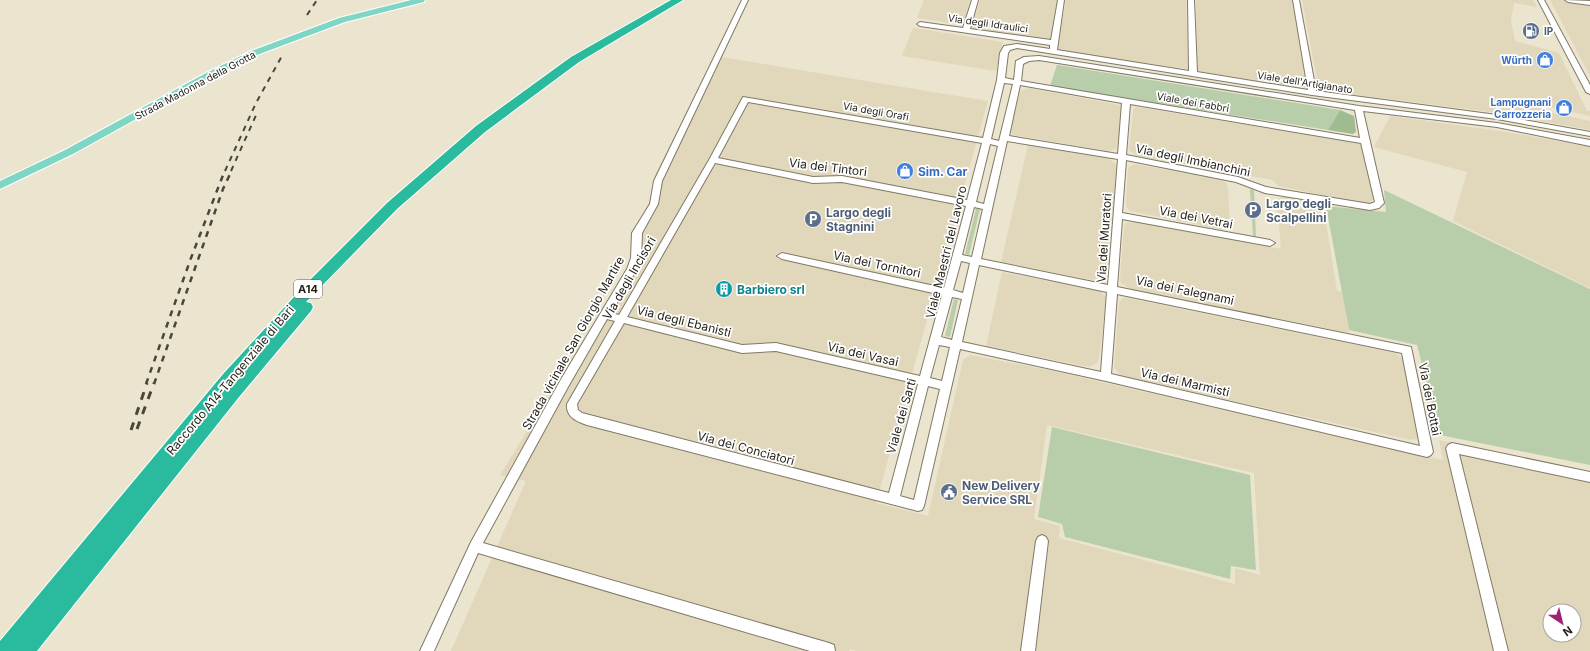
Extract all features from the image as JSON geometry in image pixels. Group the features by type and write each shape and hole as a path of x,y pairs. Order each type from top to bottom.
{"highway":[{"name":"Raccordo A14-Tangenziale di Bari","path":"5,651 249,356 336,259 380,216 458,147 526,95 629,27 678,0"},
{"name":"Raccordo A14-Tangenziale di Bari","path":"24,651 233,392 325,284 373,235 447,166 525,103 621,39 690,0"}],"main road":[{"name":"Strada Madonna della Grotta","path":"0,179 66,148 208,70 250,50 337,18 405,0"},
{"name":"Strada Madonna della Grotta","path":"0,185 90,141 210,75 254,53 342,20 422,0"}],"street":[{"name":"Strada vicinale San Giorgio Martire","path":"427,651 475,546 564,384 632,269 636,258 637,233 654,204 658,181 745,0"},
{"path":"966,30 975,0"},
{"path":"1052,52 1061,0"},
{"path":"1191,0 1193,74"},
{"path":"1296,0 1312,93"},
{"path":"1541,0 1590,92"},
{"path":"1568,0 1590,3"},
{"name":"Via degli Idraulici","path":"920,24 1054,43"},
{"name":"Viale Maestri del Lavoro","path":"936,340 986,142 1010,37"},
{"name":"Viale dell'Artigianato","path":"1006,51 1017,46 1312,93 1497,117 1590,134"},
{"name":"Viale dell'Artigianato","path":"1017,83 1019,64 1027,59 1039,58 1359,108 1497,125 1590,143"},
{"name":"Viale dei Fabbri","path":"1001,80 1365,142"},
{"path":"945,386 1017,83"},
{"name":"Via degli Orafi","path":"746,99 986,142 1003,141"},
{"name":"Via degli Incisori","path":"572,410 572,404 713,160 746,99"},
{"name":"Via dei Muratori","path":"1106,376 1126,101"},
{"path":"1359,108 1365,142"},
{"name":"Via degli Imbianchini","path":"1003,141 1122,157 1238,180 1265,190 1370,207 1376,206 1380,203 1365,142"},
{"name":"Via dei Tintori","path":"713,160 814,180 842,179 987,207"},
{"name":"Via dei Vetrai","path":"1118,214 1270,243"},
{"name":"Via dei Tornitori","path":"782,256 967,297"},
{"name":"Via dei Falegnami","path":"957,257 1113,288 1407,350"},
{"name":"Via degli Ebanisti","path":"605,315 742,349 776,346"},
{"name":"Via dei Marmisti","path":"936,340 1106,376 1427,452"},
{"name":"Viale dei Sarti","path":"893,500 899,472 936,340"},
{"name":"Via dei Vasai","path":"776,346 945,386"},
{"name":"Via dei Bottai","path":"1407,350 1427,452"},
{"name":"Via dei Conciatori","path":"572,410 576,416 587,420 918,506 945,386"},
{"path":"1501,651 1452,448 1590,477"},
{"path":"1028,651 1042,541"},
{"path":"475,546 829,650"}],"shaded area":[{"path":"924,0 970,0 963,25 917,18"},
{"path":"980,0 1057,0 1050,40 971,28"},
{"path":"1066,0 1186,0 1188,69 1057,50"},
{"path":"1196,0 1292,0 1306,88 1197,71"},
{"path":"1302,0 1533,0 1537,7 1514,3 1511,21 1515,41 1559,53 1587,111 1590,111 1590,116 1540,105 1541,111 1590,121 1590,130 1498,113 1319,90"},
{"path":"1550,0 1590,0 1590,76"},
{"path":"913,28 1003,42 996,71 902,56"},
{"path":"715,56 988,101 876,503 928,516 963,360 970,355 1053,371 1443,460 1439,440 1590,472 1590,651 856,651 850,649 849,651 451,651 526,481 500,475 626,270 629,262 633,232 651,198 655,175","holes":["1047,425 1254,473 1260,575 1235,568 1235,584 1059,538 1060,526 1034,519"]},
{"path":"1029,88 1120,105 1123,108 1117,149 1109,151 1014,135 1010,132 1020,91"},
{"path":"1137,107 1358,143 1361,145 1374,199 1369,203 1363,203 1278,186 1273,180 1137,156 1129,150 1133,112 1134,108"},
{"path":"1390,116 1507,132 1590,147 1590,288 1453,221 1467,172 1374,147"},
{"path":"1028,145 1108,158 1118,166 1105,274 1103,277 1092,280 1001,262"},
{"path":"1134,164 1219,179 1225,182 1228,187 1230,226 1220,229 1130,211 1126,206 1128,168"},
{"path":"1284,196 1323,203 1337,291 1342,292 1349,333 1131,289 1121,283 1120,279 1124,227 1126,223 1135,222 1281,249 1277,202 1278,199"},
{"path":"1002,272 1097,290 1102,293 1106,297 1099,358 1097,363 1089,367 986,346"},
{"path":"1123,298 1395,353 1404,360 1419,438 1411,440 1124,377 1119,374 1114,366 1119,303"}],"green space":[{"path":"1057,65 1340,110 1328,130 1050,86"},
{"path":"1340,110 1354,116 1356,132 1353,134 1328,130"},
{"path":"1252,189 1254,191 1256,237 1253,235 1250,190"},
{"path":"1384,190 1590,289 1590,465 1440,435 1417,345 1349,330 1326,206 1386,212"},
{"path":"976,209 980,209 969,255 965,254"},
{"path":"954,299 958,300 950,337 945,336"},
{"path":"1052,427 1250,475 1256,570 1231,566 1230,579 1065,537 1062,524 1038,517"}],"railway":[{"path":"307,15 317,0"},
{"path":"225,171 256,103 283,54"},
{"path":"231,171 257,113"},
{"path":"146,384 191,258 225,170"},
{"path":"154,384 223,189 232,170"},
{"path":"131,430 147,383"},
{"path":"137,429 154,383"}],"place":[{"name":"IP","path":"1531,31"},
{"name":"Würth","path":"1545,60"},
{"name":"Lampugnani Carrozzeria","path":"1564,108"},
{"name":"Sim. Car","path":"905,171"},
{"name":"Largo degli Scalpellini","path":"1253,210"},
{"name":"Largo degli Stagnini","path":"813,219"},
{"name":"Barbiero srl","path":"724,289"},
{"name":"New Delivery Service SRL","path":"949,492"}]}
